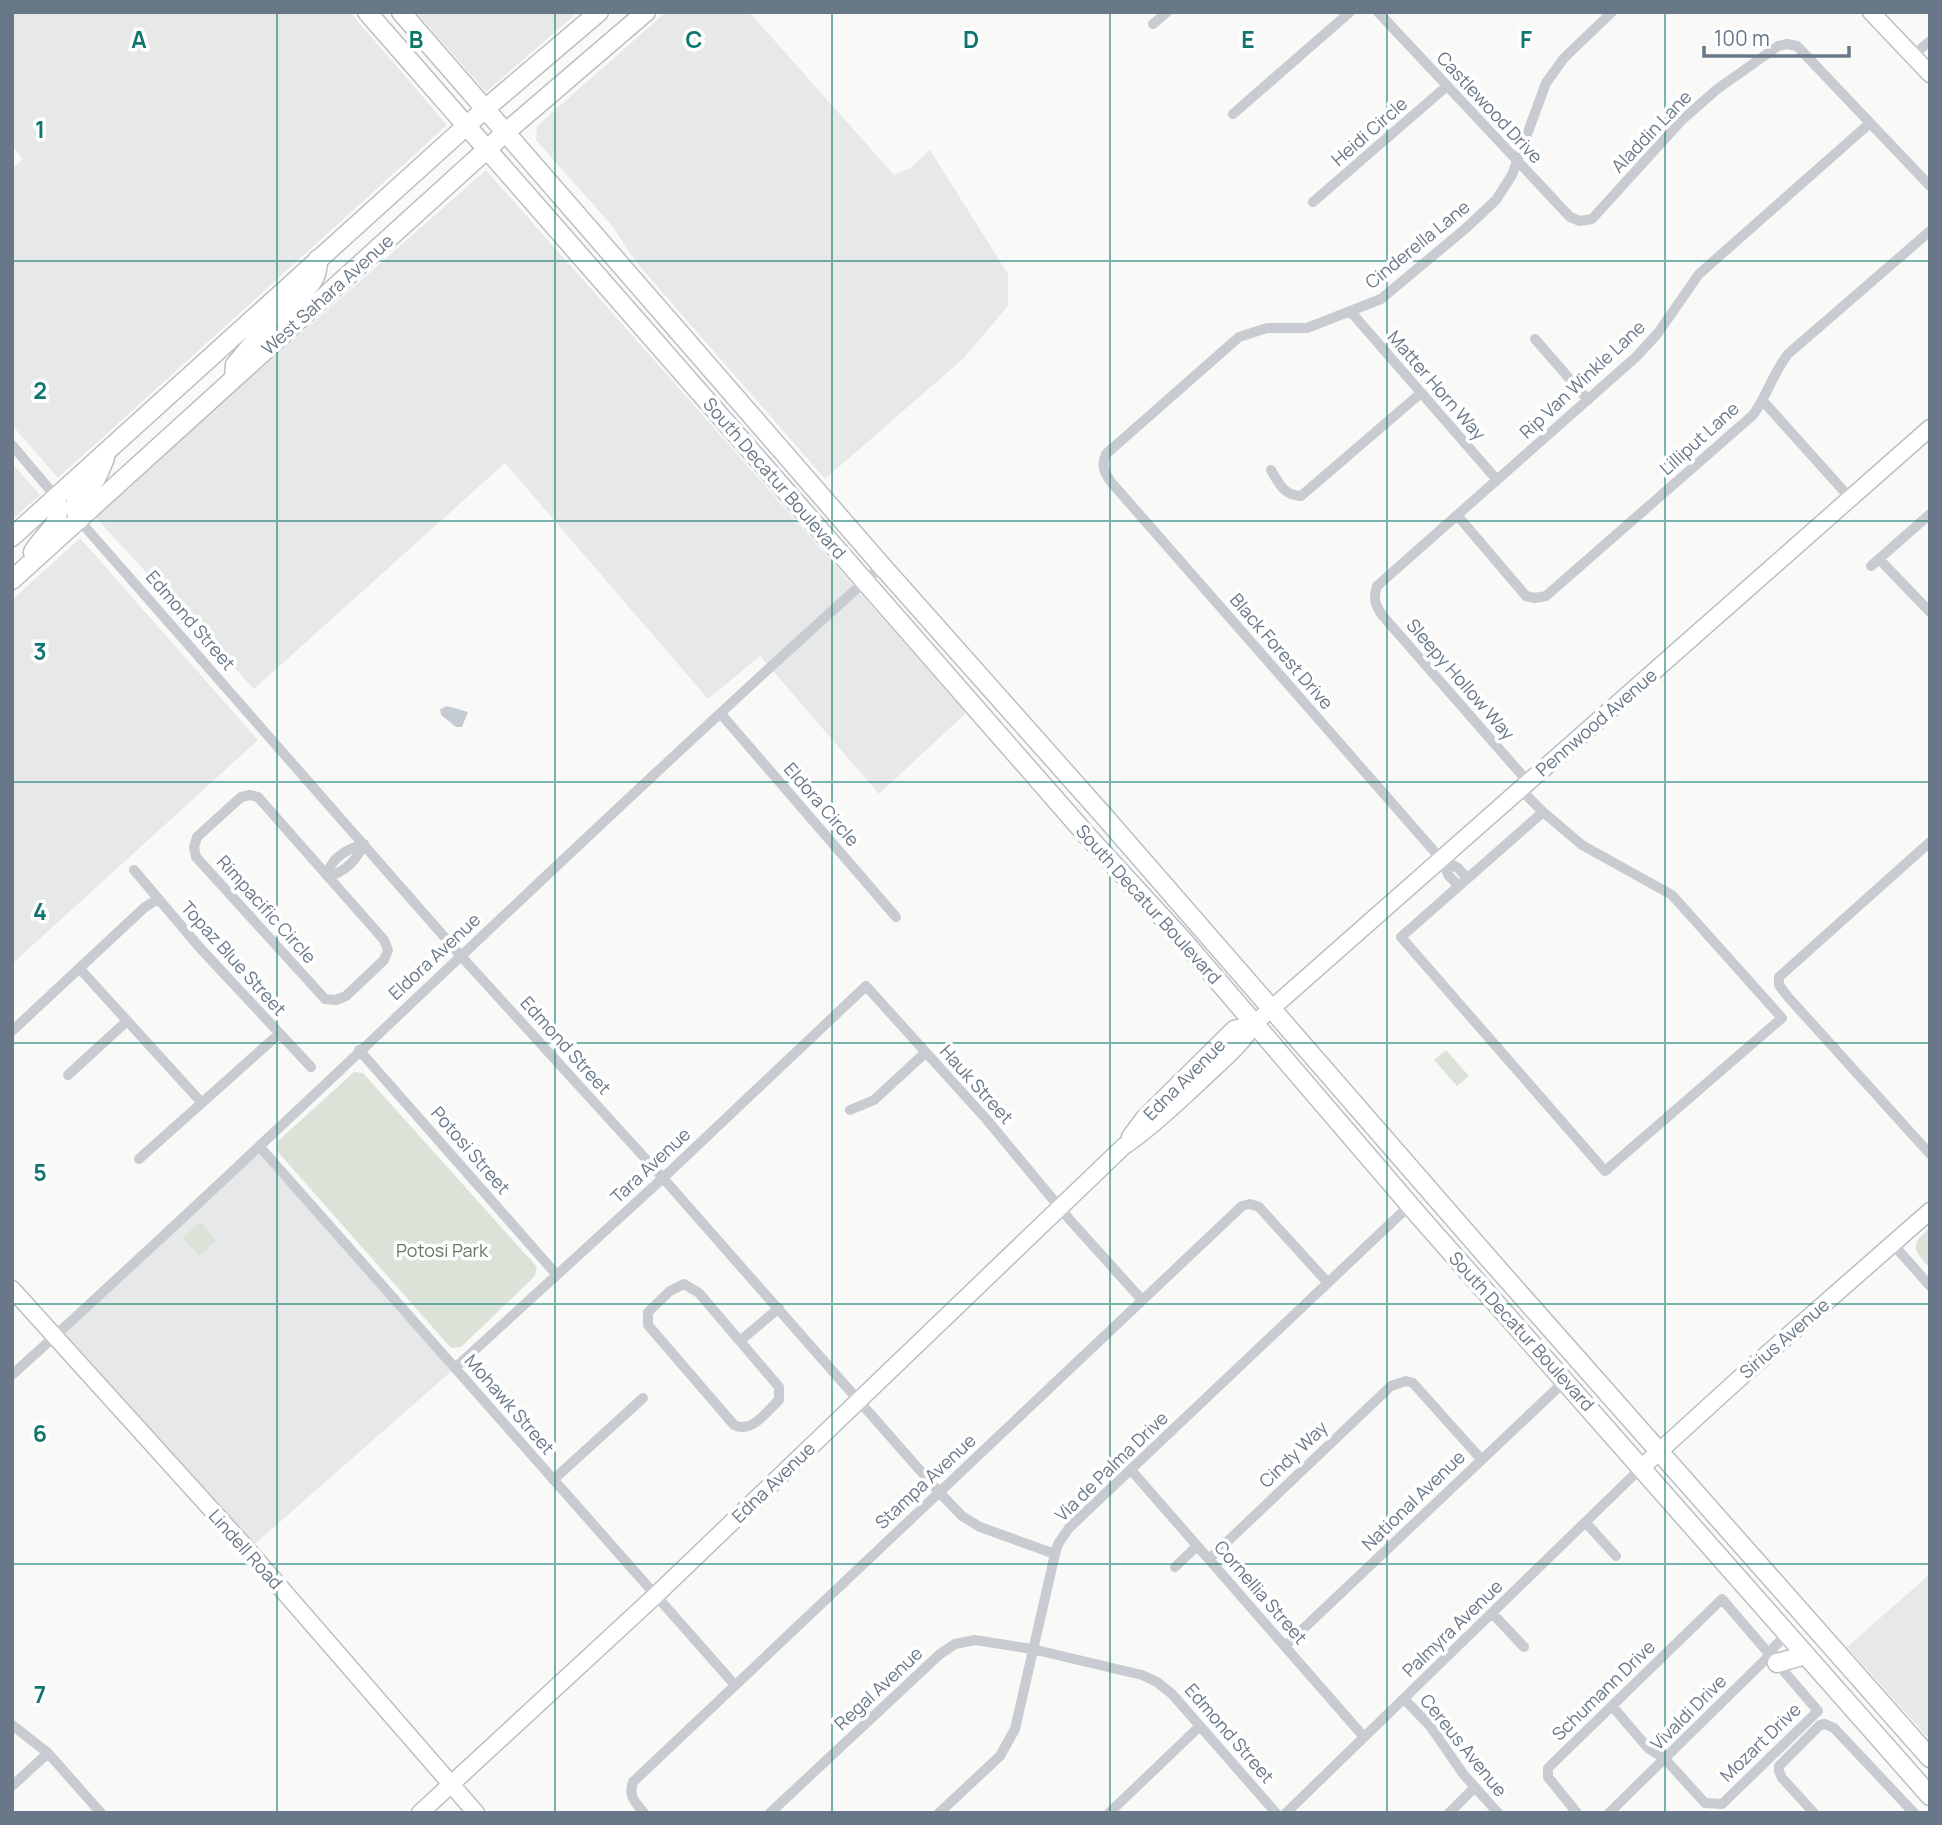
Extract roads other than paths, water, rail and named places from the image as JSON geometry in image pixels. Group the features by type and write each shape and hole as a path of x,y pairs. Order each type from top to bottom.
{"main road":[{"name":"South Decatur Boulevard","path":"367,12 1081,828 1263,1016 1476,1244 1929,1758"},
{"name":"South Decatur Boulevard","path":"401,12 882,566 1150,869 1410,1205 1930,1796"},
{"name":"West Sahara Avenue","path":"12,537 485,109 599,12"},
{"name":"West Sahara Avenue","path":"16,576 506,132 639,16"},
{"path":"290,327 285,319 286,309 319,274 318,259"},
{"path":"617,298 633,308 676,347 690,344"},
{"path":"233,379 235,365 269,324 271,317 266,307"},
{"path":"674,363 680,358 685,359 709,385 744,406"},
{"path":"79,520 75,507 76,498 96,479 108,452"},
{"path":"772,474 789,457"},
{"path":"16,576 41,538 58,521 60,509 57,497"},
{"path":"998,733 1022,744 1065,792 1077,799 1090,799"},
{"path":"1081,828 1089,825 1095,827 1131,862 1150,869"},
{"path":"1410,1205 1419,1200 1430,1206 1465,1246 1476,1244"},
{"path":"1788,1634 1800,1632 1828,1662 1850,1668"},
{"path":"1770,1660 1806,1655"},
{"path":"1851,1708 1889,1734 1916,1762 1922,1763 1929,1758"}],"street":[{"path":"1153,24 1167,12"},
{"path":"1233,114 1350,12"},
{"name":"Castlewood Drive","path":"1378,12 1570,217 1580,220"},
{"name":"Cinderella Lane","path":"1102,463 1105,454 1239,337 1267,328 1307,328 1381,299 1465,229 1496,200 1512,175 1546,83 1564,58 1612,12"},
{"path":"1871,12 1930,74"},
{"path":"1912,56 1930,40"},
{"name":"Aladdin Lane","path":"1580,220 1592,219 1682,120 1716,90 1778,46 1787,44 1797,47 1870,123"},
{"name":"Heidi Circle","path":"1313,202 1447,86"},
{"path":"1870,123 1930,186"},
{"name":"Rip Van Winkle Lane","path":"1374,597 1377,586 1636,357 1658,333 1699,274 1870,123"},
{"name":"Lilliput Lane","path":"1457,515 1526,596 1546,596 1752,415 1763,401 1776,370 1788,354 1930,231"},
{"name":"Matter Horn Way","path":"1351,312 1497,480"},
{"path":"1535,339 1588,400"},
{"path":"1271,470 1282,489 1290,495 1301,496 1421,393"},
{"path":"1763,401 1850,498"},
{"name":"Pennwood Avenue","path":"1263,1016 1930,428"},
{"path":"12,445 57,497"},
{"name":"Black Forest Drive","path":"1102,463 1111,482 1441,859 1458,868 1463,882"},
{"path":"1930,514 1875,562 1930,612"},
{"name":"Edmond Street","path":"79,520 461,956 779,1308 939,1492 962,1516 980,1527 1055,1554"},
{"name":"Eldora Avenue","path":"12,1375 260,1146 568,853 882,566"},
{"name":"Sleepy Hollow Way","path":"1374,597 1382,615 1543,812 1582,845 1672,895 1782,1018 1605,1171 1401,937 1463,882"},
{"name":"Eldora Circle","path":"721,714 896,917"},
{"name":"Rimpacific Circle","path":"250,795 258,797 327,876 384,940 388,950 384,960 345,996 336,1000 325,999 197,857 194,847 197,837 241,797 250,795"},
{"path":"1463,882 1543,812"},
{"path":"1930,842 1779,977 1779,985 1788,997 1930,1154"},
{"path":"327,876 329,866 349,848 364,844"},
{"name":"Topaz Blue Street","path":"134,870 200,948 311,1067"},
{"path":"12,1031 145,906 159,900"},
{"path":"80,969 202,1103"},
{"name":"Tara Avenue","path":"455,1368 663,1178 866,986"},
{"name":"Hauk Street","path":"866,986 1142,1300"},
{"name":"Edna Avenue","path":"420,1813 655,1596 1123,1147 1144,1118 1234,1029 1263,1016"},
{"path":"68,1075 127,1021"},
{"path":"139,1160 279,1034"},
{"name":"Potosi Street","path":"359,1050 556,1274"},
{"path":"850,1110 874,1100 925,1053"},
{"name":"Mohawk Street","path":"260,1146 734,1684"},
{"name":"Stampa Avenue","path":"644,1813 631,1798 633,1782 1242,1206 1250,1204 1259,1207 1328,1283"},
{"name":"Via de Palma Drive","path":"939,1813 1000,1756 1015,1729 1055,1554 1069,1528 1410,1205"},
{"name":"Sirius Avenue","path":"1641,1468 1930,1211"},
{"path":"1892,1243 1930,1286"},
{"path":"684,1284 699,1293 740,1341 774,1380 780,1394 779,1400 752,1426 745,1428 734,1425 651,1331 648,1312 670,1291 684,1284"},
{"name":"Lindell Road","path":"12,1289 252,1556 476,1813"},
{"path":"740,1341 779,1308"},
{"name":"National Avenue","path":"1285,1646 1566,1380"},
{"name":"Cindy Way","path":"1209,1559 1391,1386 1406,1381 1413,1383 1481,1459"},
{"path":"553,1479 643,1398"},
{"name":"Palmyra Avenue","path":"1286,1813 1641,1468"},
{"name":"Cornellia Street","path":"1131,1470 1364,1737"},
{"path":"1586,1522 1616,1556"},
{"path":"1174,1567 1197,1546"},
{"name":"Schumann Drive","path":"1577,1813 1548,1777 1548,1768 1722,1599 1770,1660"},
{"path":"1492,1613 1524,1647"},
{"name":"Vivaldi Drive","path":"1609,1813 1770,1660 1774,1647 1788,1634"},
{"name":"Regal Avenue","path":"770,1813 940,1654 955,1644 975,1640 1032,1649"},
{"name":"Edmond Street","path":"1032,1649 1142,1675 1157,1682 1172,1694 1276,1813"},
{"name":"Mozart Drive","path":"1612,1706 1648,1748 1665,1759 1705,1803 1722,1804 1818,1711 1770,1660"},
{"name":"Cereus Avenue","path":"1404,1699 1430,1726 1464,1775 1498,1813"},
{"path":"1814,1813 1783,1777 1779,1766 1820,1725 1825,1724 1834,1728 1914,1813"},
{"path":"12,1725 48,1753 101,1813"},
{"path":"1109,1813 1200,1726"},
{"path":"12,1786 48,1753"},
{"path":"1448,1813 1475,1787"}],"park label":[{"name":"Potosi Park","path":"442,1250"}]}
